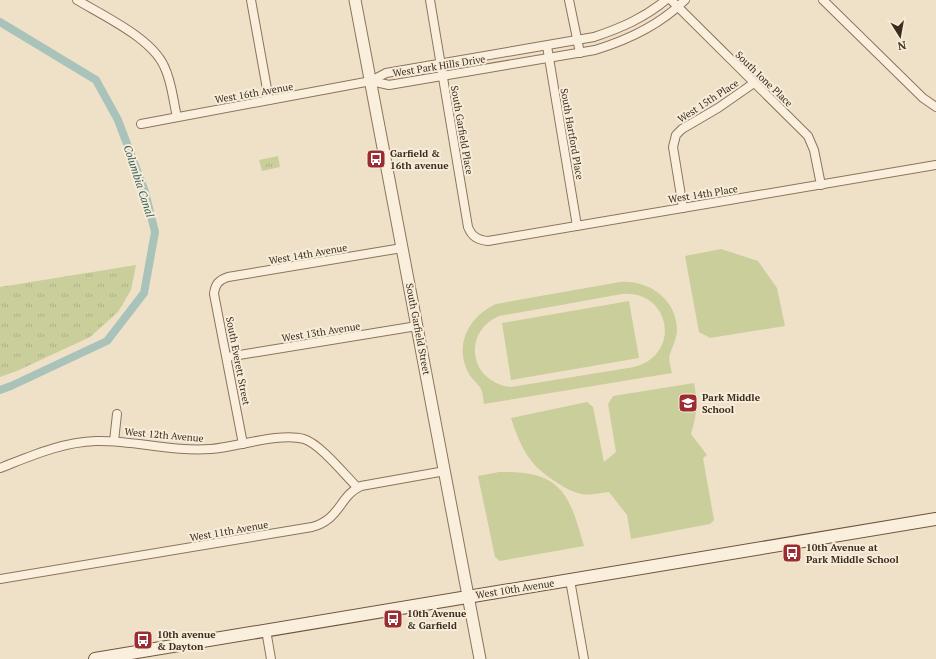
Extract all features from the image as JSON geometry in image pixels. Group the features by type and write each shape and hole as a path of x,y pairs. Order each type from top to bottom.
{"main road":[{"name":"West 10th Avenue","path":"95,659 936,519"}],"street":[{"path":"77,0 142,40 158,54 169,78 177,117"},
{"path":"251,0 269,100"},
{"name":"South Garfield Street","path":"355,0 480,659"},
{"name":"South Garfield Place","path":"430,0 468,227 475,237"},
{"path":"569,0 580,53"},
{"name":"West Park Hills Drive","path":"371,81 386,73 594,37 624,26 653,10 666,0"},
{"name":"South Ione Place","path":"671,0 808,136 814,150 821,185"},
{"name":"West Park Hills Drive","path":"371,81 389,85 595,50 626,39 653,26 685,0"},
{"path":"823,0 923,98 936,108"},
{"name":"South Hartford Place","path":"547,46 577,226"},
{"name":"West 16th Avenue","path":"141,124 371,81"},
{"name":"West 15th Place","path":"683,208 673,147 676,135 682,129 712,112 754,82"},
{"name":"West 14th Place","path":"475,237 488,241 936,166"},
{"name":"West 14th Avenue","path":"218,282 228,278 402,248"},
{"name":"South Everett Street","path":"218,282 214,289 214,294 243,444"},
{"name":"West 13th Avenue","path":"227,357 417,326"},
{"path":"114,441 117,414"},
{"name":"West 12th Avenue","path":"0,468 62,446 94,441 114,441 201,449 290,436 308,440 318,447 357,487"},
{"path":"357,487 365,484 444,471"},
{"name":"West 11th Avenue","path":"0,579 312,527 328,520 350,493 357,487"},
{"path":"570,580 584,659"},
{"path":"266,630 271,659"}],"green space":[{"path":"278,156 280,167 262,171 259,160"},
{"path":"721,249 758,261 777,288 785,326 710,338 699,332 685,256"},
{"path":"136,265 131,290 118,312 90,337 17,371 0,377 0,287"},
{"path":"620,282 641,284 651,288 667,301 676,320 677,334 669,356 672,373 484,404 481,389 469,375 464,362 464,342 467,332 478,316 486,309 496,304","holes":["622,294 639,295 651,302 660,312 664,324 664,338 659,350 649,360 634,367 511,387 497,383 486,377 479,367 475,356 475,345 479,334 487,324 499,316"]},
{"path":"629,301 639,358 511,380 502,323"},
{"path":"694,383 696,409 695,421 691,434 707,455 703,458 714,520 710,524 631,539 627,515 609,492 584,495 559,484 547,476 527,455 518,438 511,418 587,402 593,407 604,462 616,452 608,404 613,396"},
{"path":"499,472 539,476 550,481 559,489 572,508 584,546 500,561 495,557 478,476"}],"waterway":[{"name":"Columbia Canal","path":"0,22 96,80 118,120 145,192 155,232 144,293 107,341 0,390"}],"place":[{"name":"Garfield & 16th avenue","path":"376,159"},
{"name":"Park Middle School","path":"688,403"},
{"name":"10th Avenue at Park Middle School","path":"792,553"},
{"name":"10th Avenue & Garfield","path":"393,619"},
{"name":"10th avenue & Dayton","path":"143,640"}]}
